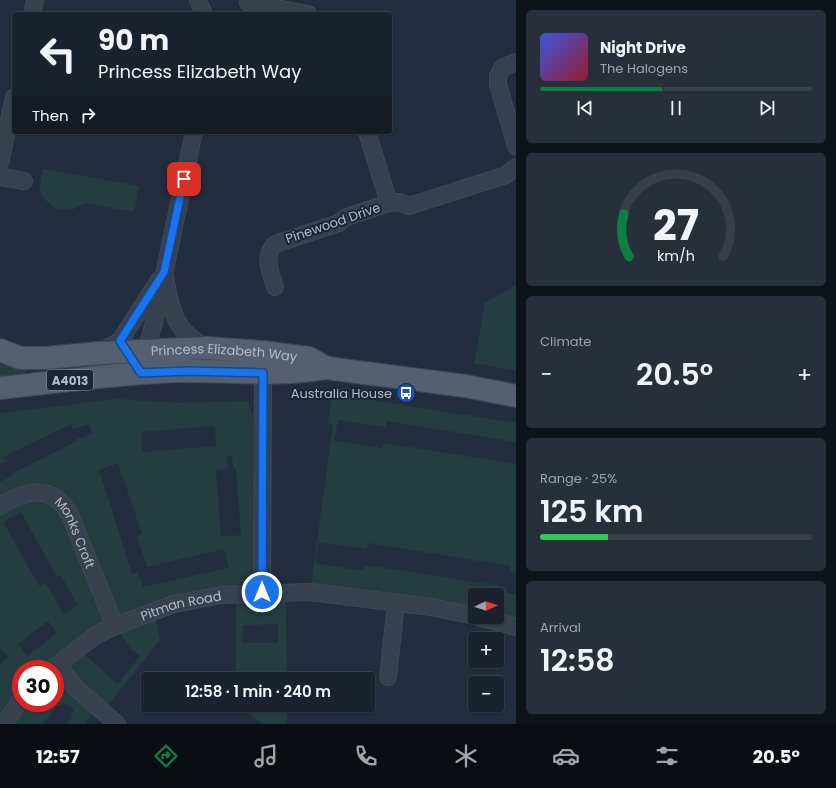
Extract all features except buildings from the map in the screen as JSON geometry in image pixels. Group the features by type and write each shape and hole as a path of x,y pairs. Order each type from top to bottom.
{"main road":[{"name":"Princess Elizabeth Way","path":"0,350 20,358 46,358 99,353 131,347 207,348 262,352 309,358 327,368"},
{"name":"Princess Elizabeth Way","path":"0,388 141,373 188,371 263,373 309,371 327,368 465,386 516,396"}],"street":[{"path":"32,12 35,0"},
{"path":"198,0 203,12"},
{"path":"246,6 292,12"},
{"path":"516,62 502,68 497,81 516,146"},
{"path":"0,163 12,107"},
{"path":"141,373 131,347 164,272 194,134"},
{"name":"Pinewood Drive","path":"368,134 388,203"},
{"name":"Pinewood Drive","path":"275,287 268,260 271,249 275,244 339,223 344,218 388,203 399,202 409,206 506,175 516,167"},
{"path":"0,177 24,181"},
{"path":"131,347 164,272"},
{"path":"164,272 173,317 192,341 207,348"},
{"path":"262,592 263,373"},
{"name":"Monks Croft","path":"0,506 20,495 33,492 49,495 61,502 70,515 115,626"},
{"name":"Pitman Road","path":"64,660 96,636 115,626 154,610 191,599 222,594 310,592 396,603 468,616"},
{"path":"388,678 396,603"},
{"name":"Pitman Road","path":"504,624 516,627"},
{"path":"64,676 117,724"}],"green space":[{"path":"43,169 139,186 134,212 85,203 72,210 57,209 46,201 39,190"},
{"path":"516,285 516,371 474,363 485,303"},
{"path":"3,361 27,367 26,374 0,377 0,366"},
{"path":"332,397 358,398 516,423 516,442 387,421 386,427 338,420 334,441 382,448 384,443 516,464 516,573 510,572 510,566 368,543 367,549 319,542 315,563 363,571 365,565 507,587 506,593 516,595 516,627 504,621 504,588 468,588 468,615 310,592 333,425 328,424"},
{"path":"117,399 178,403 247,401 253,416 262,592 286,592 287,672 236,672 236,594 154,611 160,640 103,712 97,707 85,724 67,724 73,716 70,715 74,710 64,702 64,660 12,660 12,712 52,712 43,724 0,724 0,666 8,656 0,648 0,482 12,476 11,474 77,441 77,439 92,434 89,424 73,429 71,424 3,457 5,462 0,464 0,413","holes":["215,426 216,446 142,452 141,432","227,456 232,456 233,468 236,469 241,535 221,537 216,470 228,468","118,463 142,534 137,536 147,567 224,549 229,568 143,587 138,573 132,574 99,470","21,512 57,577 61,575 78,606 63,614 46,583 39,586 3,522","48,621 57,633 27,656 18,644","278,624 278,643 243,643 243,625","115,626 131,649 140,656 118,684 77,648"]},
{"path":"246,712 287,712 287,724 263,724"}],"place":[{"name":"Australia House","path":"406,393"}],"route":[{"path":"184,179 164,272 135,315 120,341 141,373 188,371 263,373 262,592"}]}
